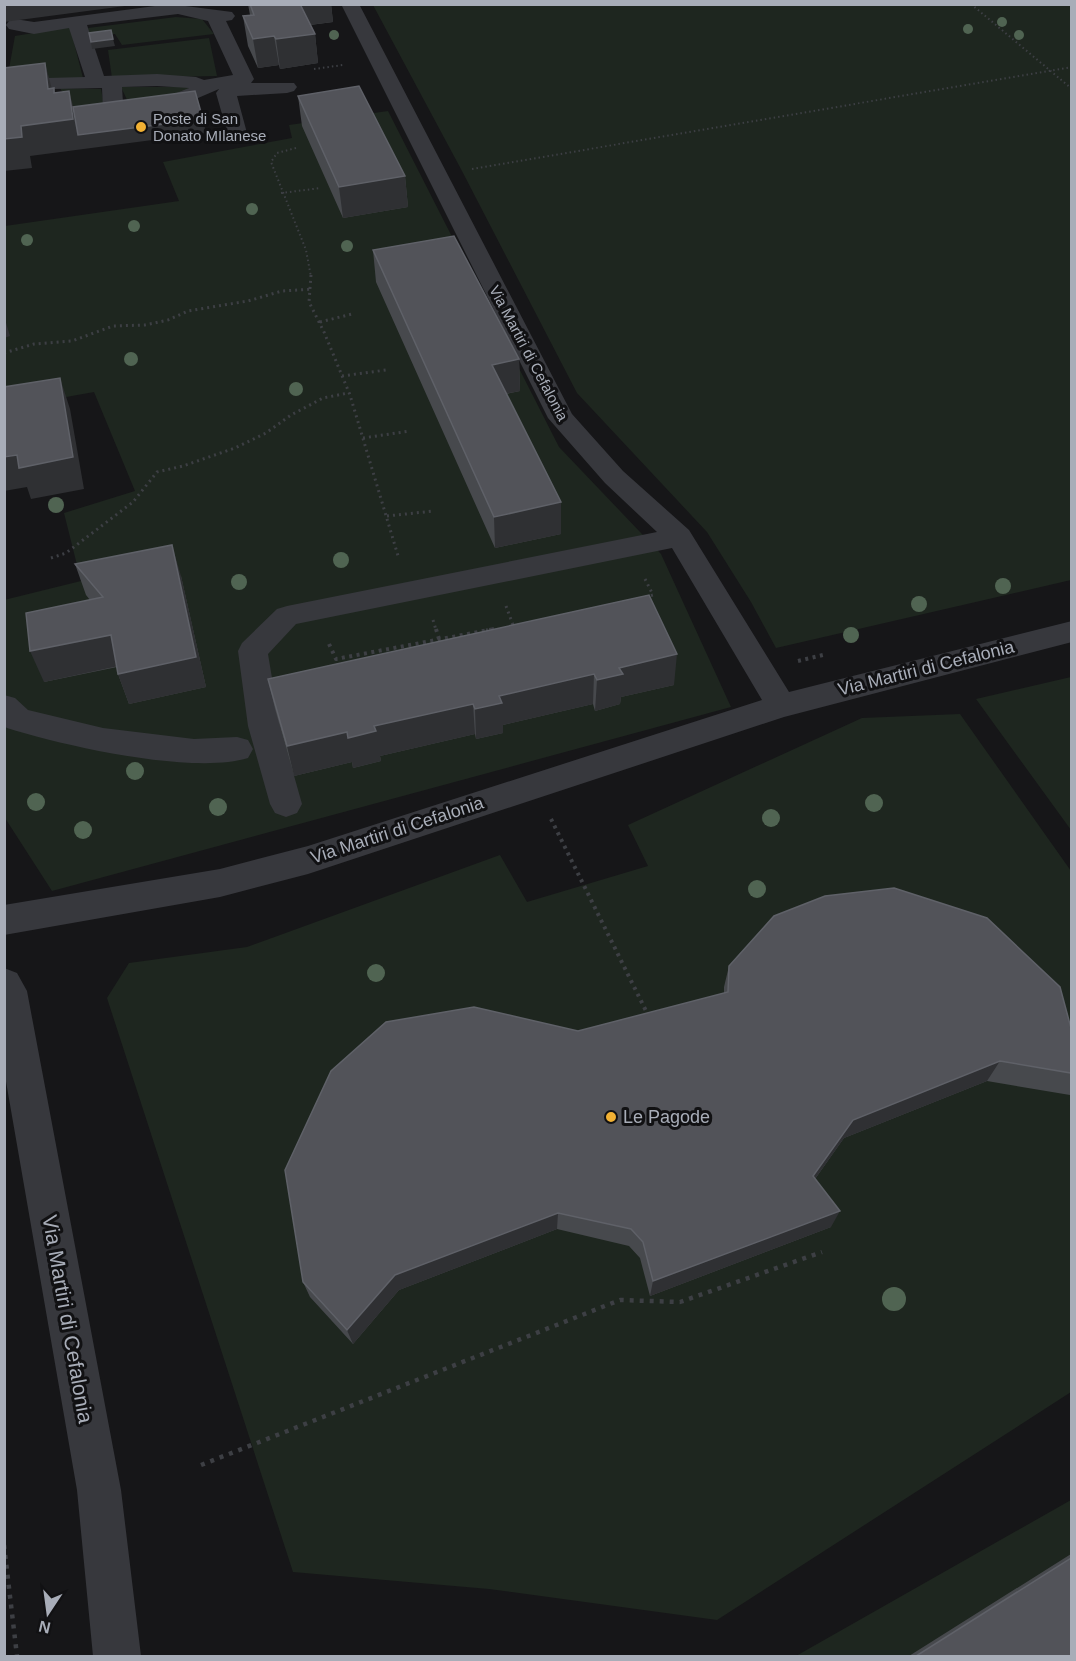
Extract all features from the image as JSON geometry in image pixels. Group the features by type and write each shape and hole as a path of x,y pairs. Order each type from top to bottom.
{"street":[{"name":"Via Martiri di Cefalonia","path":"350,4 561,418 614,477 679,537 781,706"},
{"path":"7,90 157,80 209,84 244,78 221,16 178,9 34,28 15,26"},
{"path":"76,21 104,82 113,110"},
{"path":"93,112 177,100 190,96 209,84"},
{"path":"228,134 237,133 226,93 236,89 287,87"},
{"path":"7,90 61,94 62,100"},
{"path":"286,804 264,726 253,651 287,616 679,537"},
{"name":"Via Martiri di Cefalonia","path":"4,920 220,883 308,860 781,706 1071,631"},
{"path":"4,706 18,720 104,740 195,751 237,749"},
{"name":"Via Martiri di Cefalonia","path":"4,984 9,991 99,1490 117,1656"}],"path":[{"path":"971,4 1071,89"},
{"path":"311,69 378,60"},
{"path":"462,171 1071,67"},
{"path":"296,148 276,153 271,162 280,193 297,225 305,247 313,289 309,302 320,322 348,393 409,590"},
{"path":"280,193 321,188"},
{"path":"4,353 34,344 72,341 113,326 145,325 168,320 188,311 248,301 282,291 313,289"},
{"path":"320,322 352,314"},
{"path":"342,376 386,370"},
{"path":"51,558 66,553 133,502 157,472 183,466 235,448 266,433 291,415 323,398 348,393"},
{"path":"363,438 410,431"},
{"path":"387,516 434,510"},
{"path":"641,598 653,595"},
{"path":"336,659 513,625"},
{"path":"550,816 651,1019"},
{"path":"201,1465 620,1300 680,1302 822,1251"},
{"path":"4,1545 17,1656"}],"shaded area":[{"path":"373,5 1071,5 1071,580 776,648 751,602 707,532 577,393"},
{"path":"176,17 202,19 214,34 122,45 115,34 90,37 88,28"},
{"path":"70,27 83,78 7,80 15,36"},
{"path":"209,38 217,76 112,78 108,50"},
{"path":"121,87 189,87 182,97 129,104"},
{"path":"60,88 101,89 104,106 72,110"},
{"path":"388,111 559,447 661,554 731,707 52,891 5,818 4,600 81,581 64,513 135,491 94,392 5,408 5,226 179,201 163,162 292,138 289,125"},
{"path":"1072,677 1071,830 976,699"},
{"path":"960,714 1071,871 1071,1392 717,1620 489,1589 293,1572 107,998 129,963 247,947 500,855 527,902 648,866 628,825 862,718"},
{"path":"1071,1500 1071,1656 796,1656"}],"building":[{"path":"250,4 300,4 315,34 276,39 274,36 253,39 243,16 254,15"},
{"path":"111,30 113,39 91,42 89,33"},
{"path":"45,63 48,89 54,88 54,93 69,91 73,119 21,126 22,137 4,139 4,68"},
{"path":"359,86 405,176 339,187 298,96"},
{"path":"195,91 203,119 78,135 73,107"},
{"path":"454,236 519,359 492,365 561,502 494,517 373,250"},
{"path":"60,378 73,457 19,468 17,455 4,457 4,387"},
{"path":"172,545 196,657 118,674 111,635 30,651 26,613 103,597 75,564"},
{"path":"649,595 677,654 619,668 623,674 597,680 594,674 499,696 502,703 475,709 473,704 374,726 376,731 348,738 347,732 287,746 268,679"},
{"name":"Le Pagode","path":"894,888 987,918 1060,987 1071,1028 1071,1073 1000,1061 853,1120 813,1176 840,1211 653,1281 643,1242 631,1229 558,1213 395,1275 347,1330 303,1282 285,1170 331,1071 386,1022 474,1007 578,1031 728,992 729,966 774,916 825,896"},
{"path":"1071,1558 1071,1656 916,1656"}],"place":[{"name":"Poste di San Donato MIlanese","path":"141,127"},
{"name":"Le Pagode","path":"611,1117"}]}
